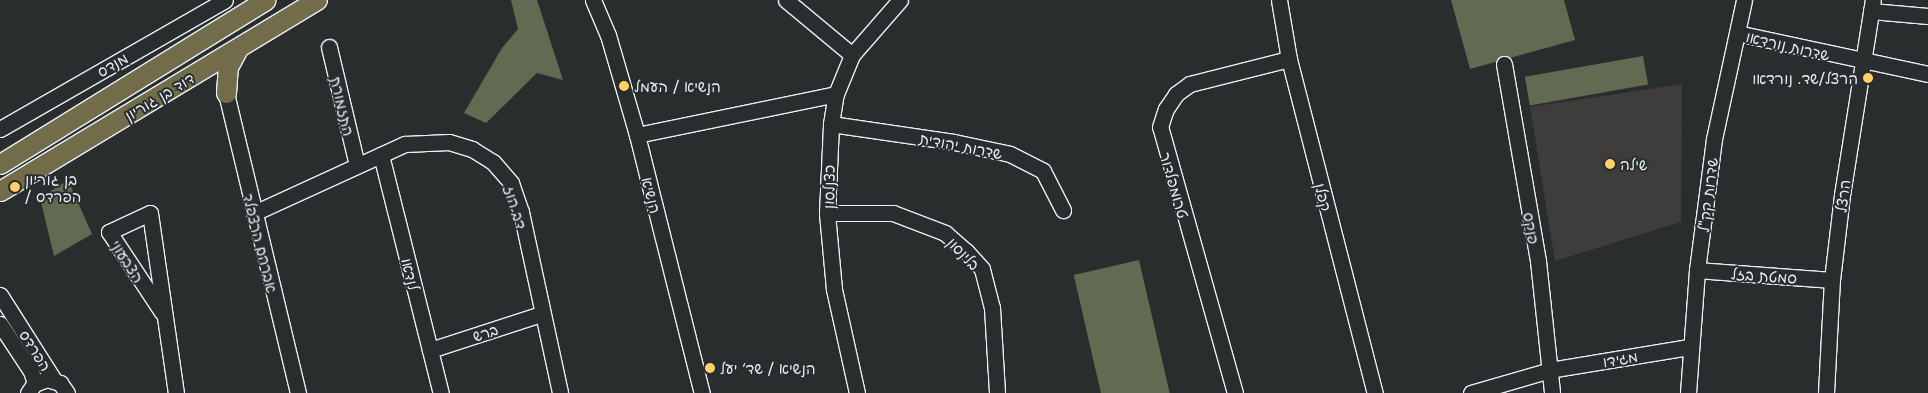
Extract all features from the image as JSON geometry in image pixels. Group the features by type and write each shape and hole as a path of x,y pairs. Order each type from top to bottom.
{"main road":[{"name":"דוד בן גוריון","path":"0,164 266,0"},
{"name":"דוד בן גוריון","path":"0,192 317,0"},
{"path":"226,93 227,74 238,48"},
{"path":"187,79 212,80 226,93"}],"street":[{"name":"מנדס","path":"0,129 225,0"},
{"name":"הנשיא","path":"594,0 608,35 637,134 702,393"},
{"path":"786,0 852,55"},
{"name":"כצנלסון","path":"857,393 834,289 827,213 831,124 836,94 852,55 900,0"},
{"name":"קפלן","path":"1278,0 1289,59 1375,393"},
{"name":"שדרות קק\"ל","path":"1688,393 1689,347 1714,139 1744,0"},
{"path":"1872,6 1928,16"},
{"name":"הרצל","path":"1826,393 1832,280 1848,145 1872,6"},
{"name":"שדרות נורדאו","path":"1737,33 1862,62 1928,74"},
{"name":"התזמורת","path":"330,47 357,166"},
{"name":"טרומפלדור","path":"1235,393 1160,127 1166,109 1176,94 1190,84 1289,59"},
{"name":"פנקס","path":"1504,64 1538,261 1552,393"},
{"name":"אברהם הרצפלד","path":"226,93 298,393"},
{"path":"637,134 836,94"},
{"name":"שדרות יהודית","path":"831,124 954,142 1010,154 1044,171 1063,210"},
{"name":"דב הוז","path":"254,213 405,144 449,142 472,149 493,162 511,183 521,212 541,314 560,393"},
{"name":"לנדאו","path":"381,155 441,393"},
{"name":"הצבעוני","path":"162,312 108,232 150,213 162,312 176,393"},
{"name":"בלינסון","path":"827,213 893,213 945,233 966,251 982,269 992,308 997,393"},
{"name":"סמטת בזל","path":"1697,270 1832,280"},
{"name":"הפרדס","path":"0,295 54,380 67,393"},
{"name":"ברש","path":"430,350 541,314"},
{"name":"הפרדס","path":"0,324 31,371 32,388"},
{"name":"מגידו","path":"1471,393 1550,370 1689,347"},
{"path":"32,388 54,380"}],"shaded area":[{"name":"שילה","path":"1682,84 1681,222 1555,261 1530,107"}],"green space":[{"path":"511,0 537,0 563,80 537,73 486,123 464,113 502,48 518,29"},
{"path":"1451,0 1564,0 1575,40 1470,69"},
{"path":"1643,56 1648,85 1530,105 1525,77"},
{"path":"68,180 92,234 54,256 40,198"},
{"path":"1139,260 1170,393 1101,393 1074,275"}],"place":[{"name":"הרצל/שד. נורדאו","path":"1868,78"},
{"name":"הנשיא / העמל","path":"624,86"},
{"name":"שילה","path":"1610,164"},
{"name":"בן גוריון / הפרדס","path":"15,187"},
{"name":"הנשיא / שד׳ יעל","path":"710,368"}]}
